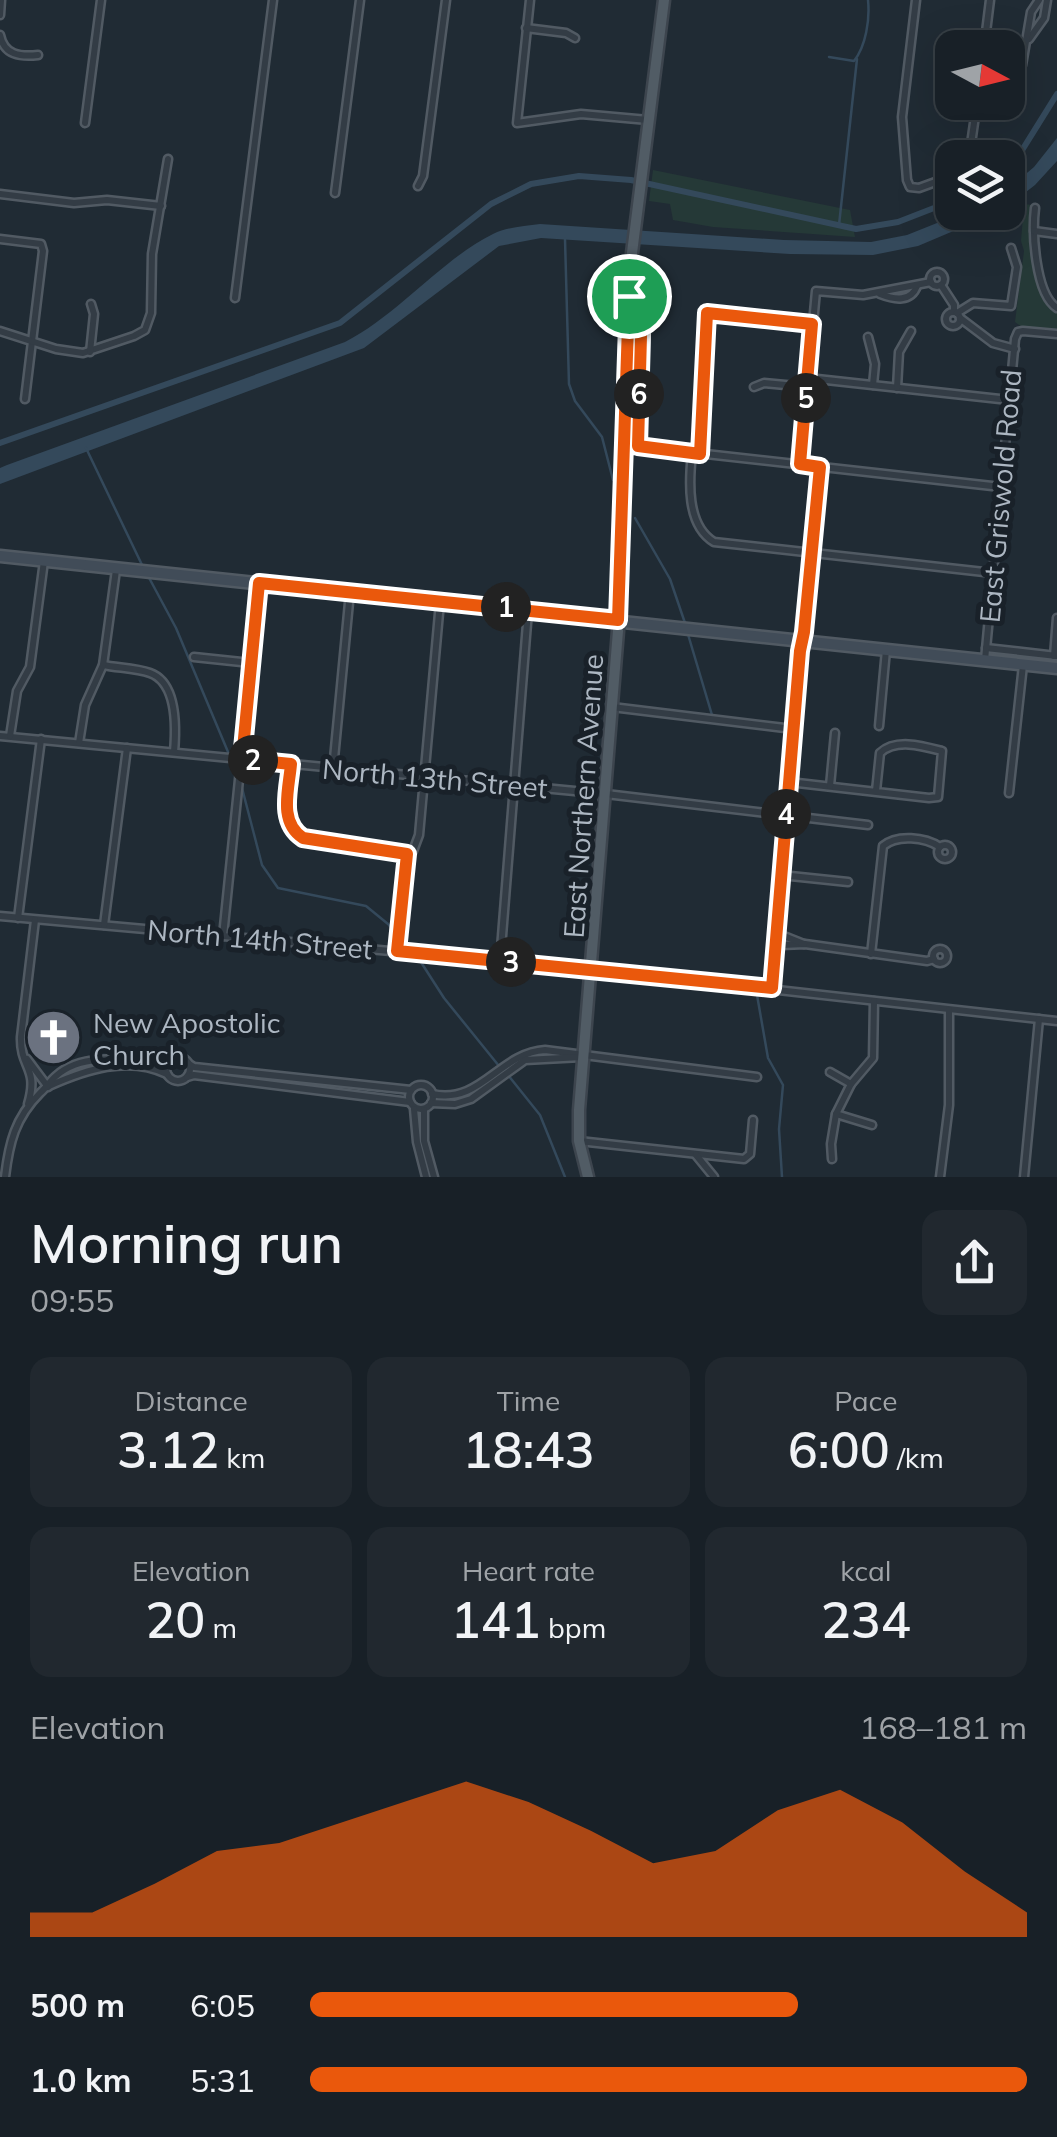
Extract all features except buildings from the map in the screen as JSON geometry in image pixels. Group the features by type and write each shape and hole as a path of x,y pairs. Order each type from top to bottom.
{"main road":[{"name":"East Northern Avenue","path":"588,1177 579,1141 583,1056 618,620 632,248 664,0"}],"street":[{"path":"0,15 1,0"},
{"path":"86,123 102,0"},
{"path":"235,298 273,0"},
{"path":"335,194 360,0"},
{"path":"418,186 423,176 446,0"},
{"path":"530,0 517,122 580,114 648,120"},
{"path":"916,0 902,117 902,152 910,187 935,182"},
{"path":"986,30 990,0"},
{"path":"1025,52 1030,12 1039,0"},
{"path":"1028,40 1044,18 1047,0"},
{"path":"526,28 566,32 575,38"},
{"path":"0,35 4,47 14,54 38,54"},
{"path":"0,330 56,348 90,352 145,330 152,313 152,254 168,159"},
{"path":"0,194 74,203 107,200 161,206"},
{"path":"1036,208 1034,232 1045,297 1057,308"},
{"path":"1034,232 1057,234"},
{"path":"0,239 41,244 44,251 25,399"},
{"path":"957,314 965,306 979,302 1011,306 1017,267 1011,248"},
{"path":"800,464 816,291 879,294 931,282 941,285 957,314 993,344 1014,349"},
{"name":"East Northern Avenue","path":"629,296 642,299 638,446"},
{"path":"90,352 94,314 91,304"},
{"path":"812,324 707,313 690,494 700,528 709,540 720,544 992,573"},
{"path":"896,388 900,352 910,332"},
{"name":"East Griswold Road","path":"985,654 1014,349 1018,332 1057,334"},
{"path":"868,337 875,364 872,385"},
{"path":"754,387 764,382 872,385 1009,400"},
{"path":"624,445 1001,487"},
{"path":"772,988 820,467"},
{"path":"0,556 886,650 1056,660"},
{"path":"10,736 17,690 30,667 44,561"},
{"path":"79,743 85,705 103,665 116,568"},
{"path":"222,936 259,583"},
{"path":"333,768 350,591"},
{"path":"397,951 410,852 418,841 440,600"},
{"path":"500,961 528,610"},
{"path":"1056,660 1057,618"},
{"path":"879,726 886,650"},
{"path":"985,654 1023,664 1056,660"},
{"path":"194,657 251,663"},
{"path":"1010,793 1023,664"},
{"path":"103,665 156,672 175,714 174,752"},
{"path":"612,707 793,729"},
{"path":"830,786 834,733"},
{"name":"North 13th Street","path":"0,736 606,794 868,824"},
{"path":"18,918 41,740"},
{"path":"789,782 876,791 938,797 942,751 887,746 880,753 876,791"},
{"path":"104,926 126,748"},
{"path":"291,764 287,815 290,828 306,838 410,852"},
{"path":"871,954 880,852 887,841 917,840 932,842 940,848"},
{"path":"781,875 848,882"},
{"name":"North 14th Street","path":"0,916 592,969 1057,1021"},
{"path":"28,1106 34,1079 23,1055 21,1037 34,920"},
{"path":"778,940 782,945 805,944 926,961 934,958"},
{"path":"832,1158 836,1114 851,1084 873,1058 874,1000"},
{"path":"940,1177 949,1105 949,1010"},
{"path":"1024,1177 1039,1020"},
{"path":"48,1086 98,1067 136,1067 167,1074 177,1081 194,1075 412,1105 462,1096 534,1051 570,1052 758,1077"},
{"path":"23,1055 48,1086"},
{"path":"6,1177 12,1134 28,1106 58,1074 97,1060 162,1064 178,1057 194,1068 411,1090 423,1086 429,1102 424,1142 430,1177"},
{"path":"167,1074 169,1061"},
{"path":"187,1078 189,1064"},
{"path":"830,1072 851,1084"},
{"path":"411,1090 417,1142 430,1177"},
{"path":"836,1114 872,1125"},
{"path":"579,1141 748,1158 753,1120"},
{"path":"695,1153 714,1177"}],"green space":[{"path":"653,170 850,210 855,237 713,227 673,220 670,204 649,201"},
{"path":"1025,204 1032,205 1035,263 1042,292 1057,311 1057,331 1022,327 1015,322 1024,251 1021,241"}],"water":[{"path":"1057,138 1057,161 1025,193 1025,175"},
{"path":"540,224 871,242 907,235 935,224 935,230 956,230 918,246 873,255 790,254 541,238 499,246 364,348 0,484 0,468 7,465 345,342 474,245 504,230"}],"waterway":[{"path":"829,57 854,61 866,32 868,0"},
{"path":"839,225 857,59"},
{"path":"1025,146 1057,94"},
{"path":"0,443 340,323 491,204 531,184 579,176 631,180 856,229 898,222 935,208"},
{"path":"565,239 569,384 575,401 602,437 613,480"},
{"path":"86,448 143,567"},
{"path":"635,518 670,579 685,623"},
{"path":"147,574 176,628 236,771"},
{"path":"687,631 712,715"},
{"path":"242,788 262,865 278,888 366,906 411,951"},
{"path":"417,956 444,998 499,1066"},
{"path":"757,995 768,1058 783,1085 779,1129 782,1177"},
{"path":"508,1075 540,1115 565,1177"}],"place":[{"name":"New Apostolic Church","path":"54,1038"}],"route":[{"path":"629,296 642,299 638,446 700,454 707,313 812,324 800,464 820,467 800,651 772,988 397,951 407,854 296,834 287,815 291,764 242,759 259,583 618,620 629,296"}]}
